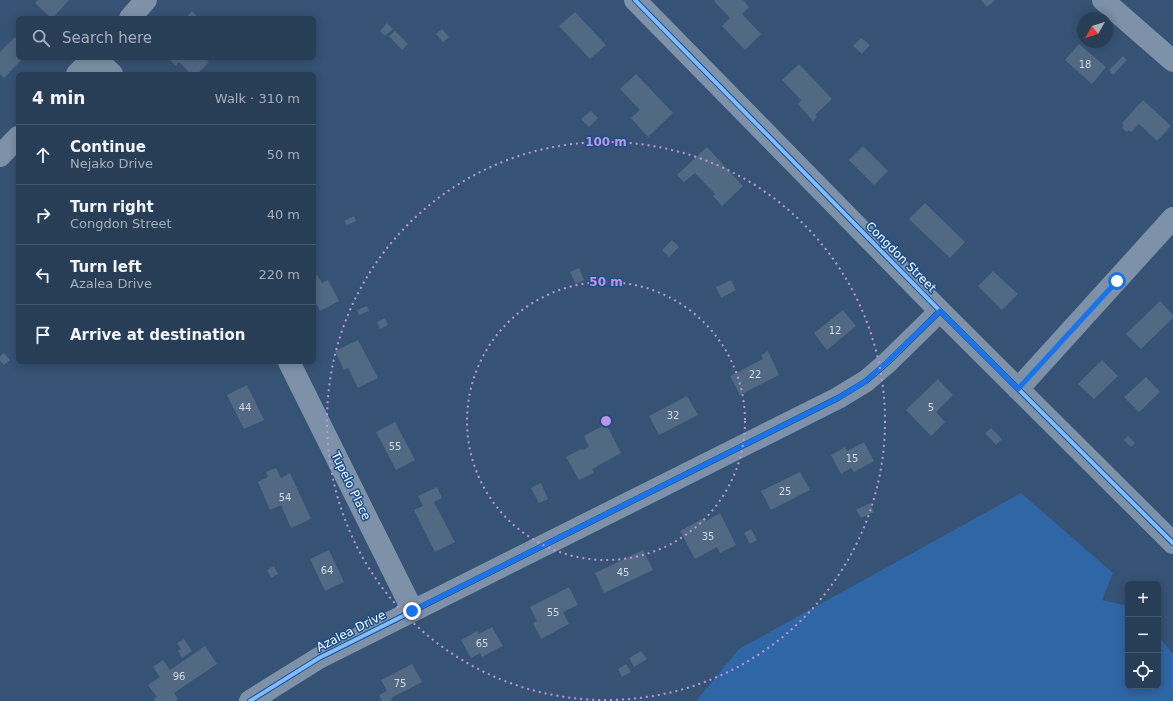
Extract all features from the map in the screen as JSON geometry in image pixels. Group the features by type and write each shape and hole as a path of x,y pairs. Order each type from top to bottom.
{"street":[{"path":"132,16 146,0"},
{"name":"Congdon Street","path":"635,0 940,311 1173,543"},
{"path":"1103,0 1173,61"},
{"path":"79,72 92,60"},
{"path":"96,60 110,72"},
{"path":"0,156 16,139"},
{"path":"1018,389 1173,218"},
{"name":"Azalea Drive","path":"250,701 319,658 838,398 866,381 940,311"},
{"name":"Tupelo Place","path":"290,364 412,611"}],"shaded area":[{"path":"1021,493 1113,573 1102,600 1125,606 1125,689 1161,689 1161,640 1173,654 1173,701 696,701 739,649"}],"building":[{"path":"38,0 69,0 55,16 49,16 35,3"},
{"path":"743,0 749,7 742,14 761,34 745,50 722,26 730,18 714,1"},
{"path":"981,0 995,0 987,7"},
{"path":"192,11 197,16 188,16"},
{"path":"575,12 606,45 590,59 559,26"},
{"path":"387,23 393,29 385,36 380,31"},
{"path":"442,29 449,37 443,42 436,34"},
{"path":"395,31 408,44 402,50 389,36"},
{"path":"15,37 16,60 21,60 4,78 0,74 0,52"},
{"path":"861,38 870,45 862,54 853,46"},
{"path":"1077,46 1077,48 1084,48 1106,67 1092,84 1065,60"},
{"path":"1123,56 1127,60 1113,75 1109,70"},
{"path":"170,60 206,60 209,62 199,72 189,72 179,62 176,66"},
{"path":"799,64 832,99 815,115 817,117 813,121 798,104 801,100 782,80"},
{"path":"636,74 673,113 648,137 631,118 640,110 620,89"},
{"path":"1143,100 1171,126 1157,141 1139,124 1131,132 1129,130 1127,132 1122,128 1124,125 1122,123"},
{"path":"591,111 598,118 589,127 581,119"},
{"path":"863,146 888,171 874,185 849,160"},
{"path":"707,147 743,186 722,206 713,196 715,194 695,173 684,182 677,175"},
{"path":"925,203 965,242 950,258 909,219"},
{"path":"354,216 356,221 347,225 344,221"},
{"path":"672,240 679,247 669,257 662,250"},
{"path":"579,268 584,280 576,284 570,272"},
{"path":"993,271 1018,294 1002,310 978,286"},
{"path":"316,275 322,283 328,280 339,301 320,311 316,303"},
{"path":"731,280 736,290 721,298 716,287"},
{"path":"1160,301 1173,315 1173,318 1141,349 1126,334"},
{"path":"367,306 369,311 359,315 357,310"},
{"path":"843,310 856,326 827,350 814,333"},
{"path":"385,318 388,325 380,329 377,322"},
{"path":"358,340 378,378 358,388 348,368 344,370 335,351"},
{"path":"768,351 779,375 740,395 730,376 763,359 761,355"},
{"path":"4,353 10,360 4,365 0,361 0,356"},
{"path":"1102,360 1118,376 1094,399 1078,384"},
{"path":"1146,377 1160,392 1139,412 1124,397"},
{"path":"938,379 953,395 936,412 945,422 931,436 906,410"},
{"path":"247,385 264,420 244,429 227,395"},
{"path":"687,396 698,415 659,435 649,416"},
{"path":"395,422 415,460 396,470 376,432"},
{"path":"606,424 621,453 592,469 594,473 579,480 566,457 581,449 582,450 589,447 584,436"},
{"path":"991,428 1002,439 996,445 985,433"},
{"path":"1128,436 1135,443 1131,447 1124,440"},
{"path":"864,442 874,461 854,472 851,468 841,474 831,455 845,447 847,451"},
{"path":"276,468 281,478 290,473 311,519 291,528 281,505 270,510 258,482 268,477 266,472"},
{"path":"800,472 810,490 771,510 761,491"},
{"path":"541,483 548,499 539,503 531,488"},
{"path":"437,487 442,498 434,502 455,542 435,552 414,510 423,506 418,496"},
{"path":"870,503 874,512 861,518 856,510"},
{"path":"720,513 736,545 720,553 717,547 695,559 680,531 704,518 706,521"},
{"path":"751,529 757,540 750,544 744,533"},
{"path":"329,550 344,582 325,591 310,559"},
{"path":"643,550 653,570 604,593 595,573"},
{"path":"274,566 278,574 271,578 267,570"},
{"path":"569,587 578,605 563,612 569,624 541,639 533,623 537,621 530,607"},
{"path":"492,627 503,646 482,657 480,653 471,658 461,640 477,631 479,634"},
{"path":"184,639 192,651 182,658 178,651 181,649 177,643"},
{"path":"205,646 217,664 174,693 178,699 175,701 155,701 154,699 157,697 148,685 160,677 153,667 163,660 170,670"},
{"path":"641,651 647,659 634,667 629,658"},
{"path":"412,664 422,682 391,698 392,701 382,701 379,695 387,691 381,680"},
{"path":"626,664 631,672 622,677 618,669"}],"cycle path":[{"path":"635,0 940,311 1173,543"},
{"path":"250,701 319,658 838,398 866,381 887,363 940,311"}],"route":[{"path":"412,611 838,398 866,381 940,311 1018,389 1117,281"}]}
